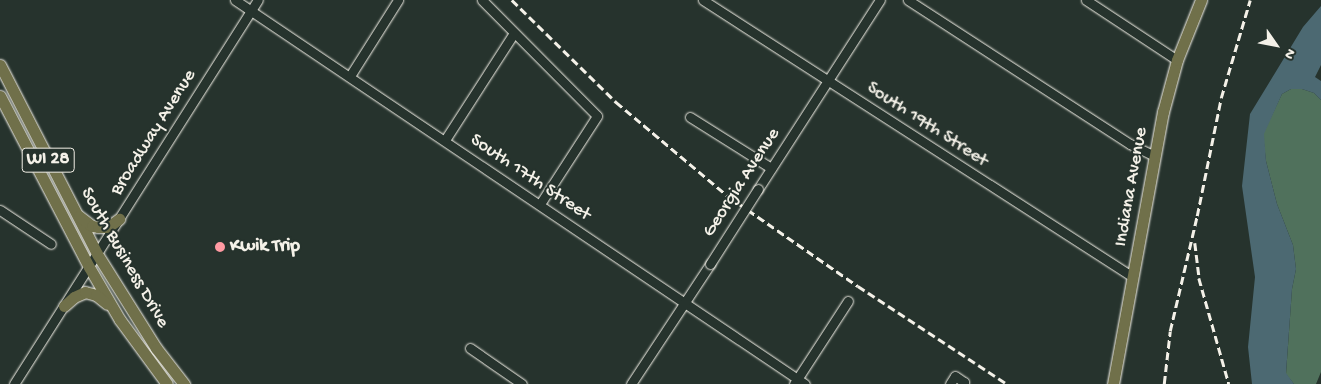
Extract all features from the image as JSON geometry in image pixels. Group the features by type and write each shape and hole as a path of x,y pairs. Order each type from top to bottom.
{"main road":[{"name":"Indiana Avenue","path":"1113,384 1163,112 1177,60 1200,0"},
{"name":"South Business Drive","path":"0,65 3,80 97,254 156,348 184,384"},
{"name":"South Business Drive","path":"0,96 89,267 116,312 167,384"},
{"path":"74,210 87,222 98,227 108,227 119,219"},
{"path":"64,306 80,293 91,292 116,312"}],"street":[{"name":"South 17th Street","path":"235,0 540,204 799,382"},
{"name":"Broadway Avenue","path":"14,384 258,0"},
{"path":"350,76 398,0"},
{"path":"482,0 597,116 540,204"},
{"name":"South 19th Street","path":"703,0 1133,277"},
{"name":"Georgia Avenue","path":"631,384 880,0"},
{"path":"908,0 1130,144 1155,156"},
{"path":"1086,0 1177,60"},
{"path":"445,140 514,33"},
{"path":"690,117 771,168"},
{"path":"0,210 50,244"},
{"path":"799,382 848,301"},
{"path":"470,348 522,384"},
{"path":"950,384 955,376 964,382 963,384"}],"green space":[{"path":"1291,89 1302,89 1314,93 1321,100 1321,372 1316,384 1294,384 1286,374 1292,289 1296,269 1293,245 1277,204 1266,161 1263,134 1282,94"}],"water":[{"path":"1321,6 1321,65 1315,77 1321,81 1321,100 1314,93 1302,89 1291,89 1282,94 1264,134 1266,161 1277,204 1293,245 1296,269 1292,289 1286,373 1294,384 1252,384 1248,347 1255,277 1242,186 1250,114 1303,27"}],"railway":[{"path":"512,0 616,102 728,196 858,286 1007,384"},
{"path":"1164,384 1170,331 1197,216 1221,98 1250,0"},
{"path":"1195,243 1199,278 1229,384"}],"place":[{"name":"Kwik Trip","path":"220,247"}]}
